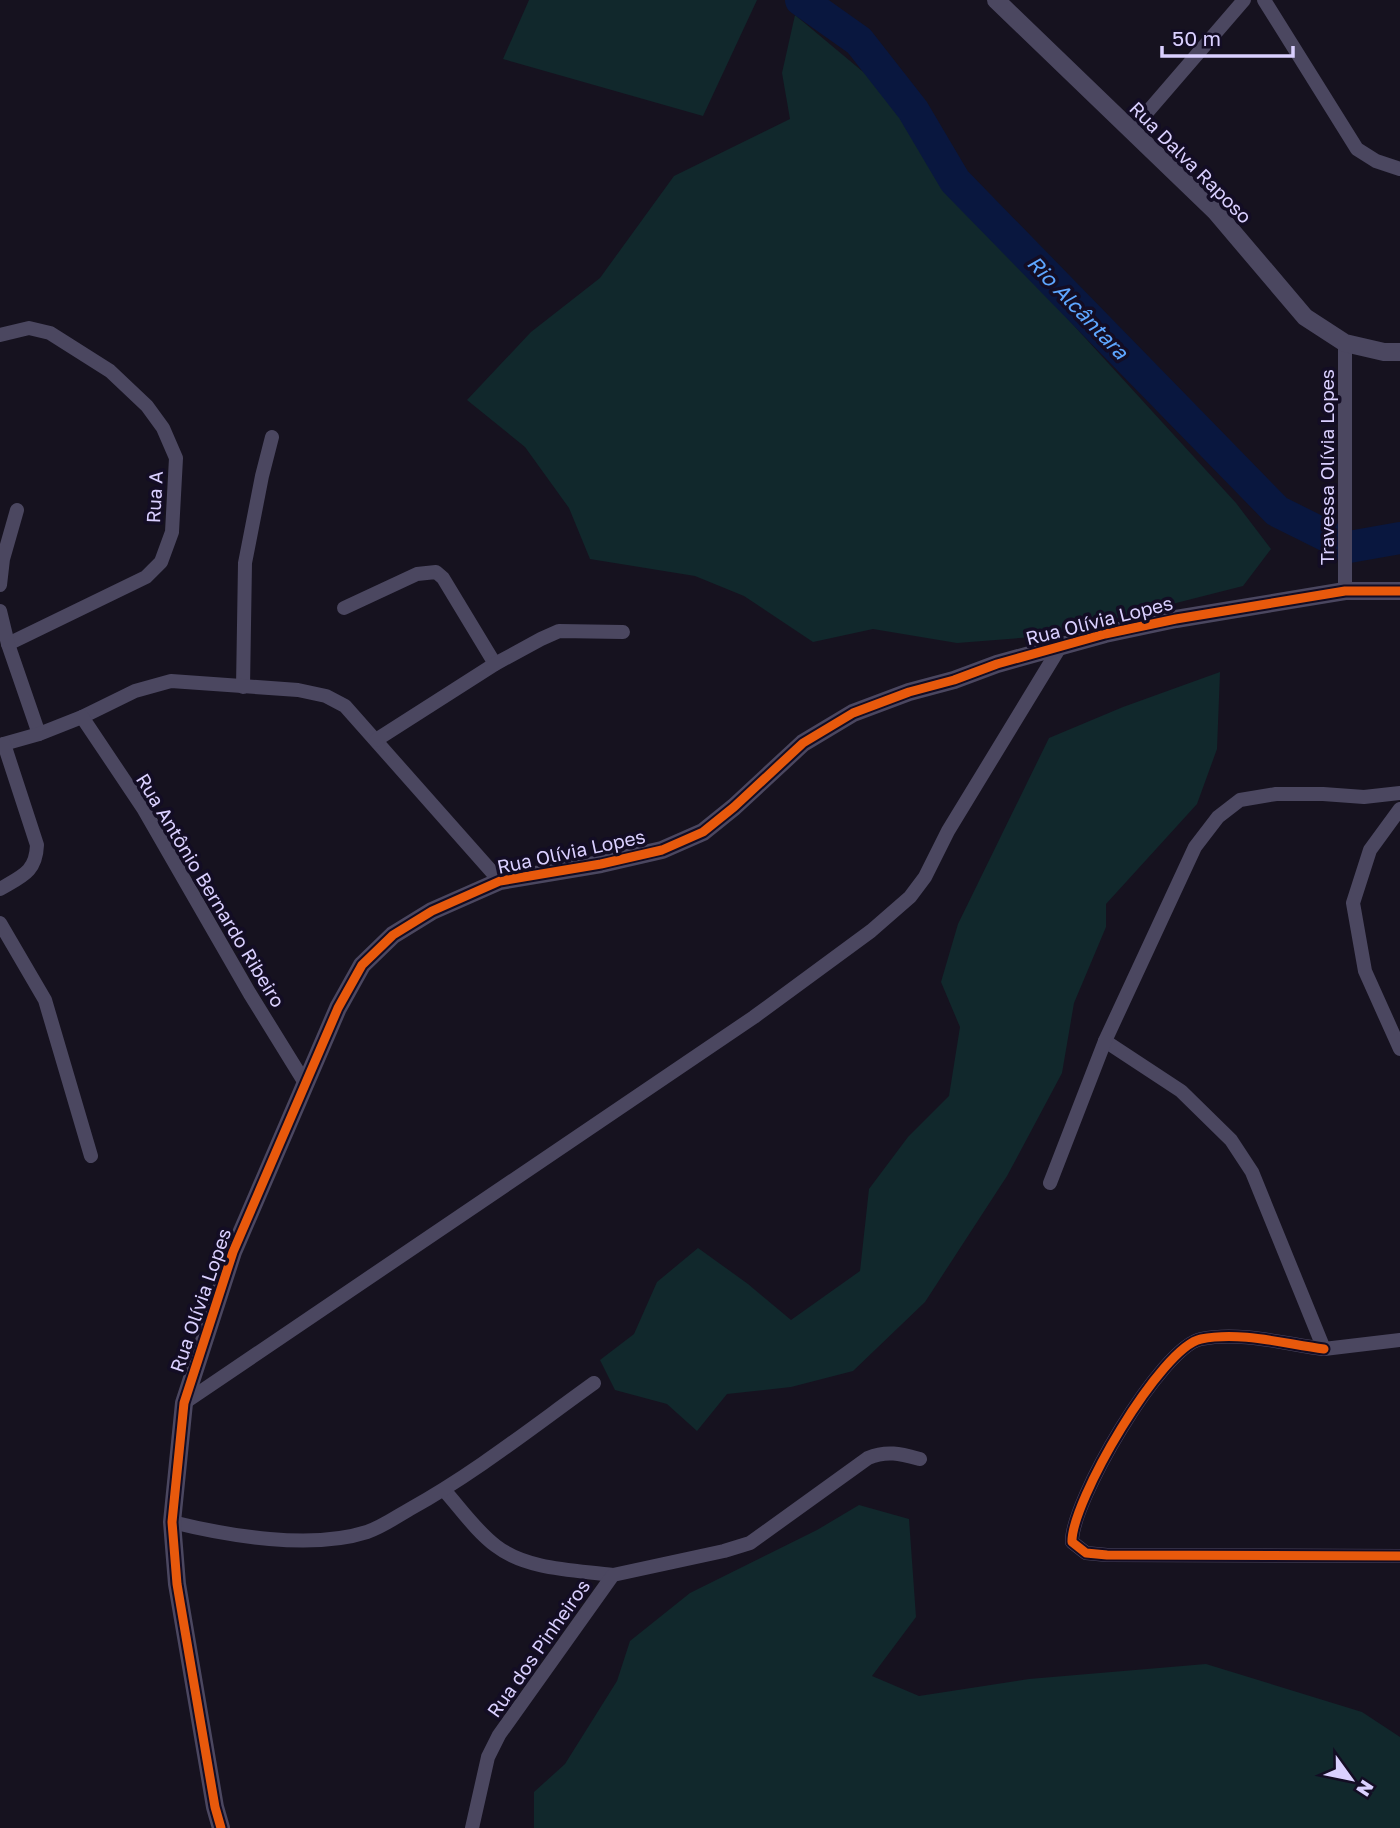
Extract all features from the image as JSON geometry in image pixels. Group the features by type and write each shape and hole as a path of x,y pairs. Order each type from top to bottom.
{"street":[{"name":"Rua Dalva Raposo","path":"996,0 1215,211 1305,317 1345,343 1384,352 1400,352"},
{"path":"1131,131 1244,0"},
{"path":"1264,0 1357,149 1376,161 1400,169"},
{"name":"Rua A","path":"0,335 29,328 50,333 110,372 147,405 163,428 176,458 172,532 161,562 146,577 8,644"},
{"name":"Travessa Olívia Lopes","path":"1345,343 1345,591"},
{"path":"243,687 245,563 261,476 272,437"},
{"path":"0,585 3,559 17,510"},
{"path":"344,608 417,574 436,572 443,578 495,664"},
{"name":"Rua Olívia Lopes","path":"221,1828 215,1807 177,1584 172,1521 184,1402 233,1252 338,1008 362,965 393,935 432,911 500,881 662,850 703,832 803,743 853,713 909,692 1060,647 1176,619 1345,591 1400,591"},
{"path":"0,611 38,734"},
{"path":"376,740 495,664 559,631 623,632"},
{"path":"184,1402 754,1017 871,931 910,897 925,877 948,831 1060,647"},
{"path":"0,888 32,868 37,859 37,845 2,745 82,717 135,691 171,681 298,690 327,696 345,706 500,881"},
{"name":"Rua Antônio Bernardo Ribeiro","path":"82,717 143,808 250,994 305,1083"},
{"path":"1050,1183 1105,1041 1195,847 1218,817 1240,800 1276,794 1364,797 1400,793"},
{"path":"1400,809 1370,850 1353,903 1365,971 1400,1049"},
{"path":"0,923 46,1000 91,1156"},
{"path":"1105,1041 1181,1091 1231,1140 1252,1172 1324,1349"},
{"path":"1400,1340 1324,1349 1264,1340 1226,1337 1198,1339 1178,1354 1128,1415 1094,1478 1076,1519 1072,1542 1086,1553 1107,1555 1400,1556"},
{"path":"172,1521 288,1541 369,1532 444,1490 594,1383"},
{"name":"Rua dos Pinheiros","path":"472,1828 488,1758 499,1735 612,1575 750,1543 868,1458 892,1452 920,1458"},
{"path":"444,1490 484,1536 499,1549 538,1564 612,1575"}],"green space":[{"path":"529,0 757,0 703,116 503,59"},
{"path":"795,15 880,86 949,189 1236,503 1271,549 1243,586 1046,636 957,643 873,629 813,642 744,596 695,576 590,559 569,508 525,447 467,400 531,332 600,278 674,176 790,119 782,73"},
{"path":"1220,672 1217,749 1197,804 1106,904 1106,927 1074,1003 1062,1073 1007,1176 925,1302 853,1371 791,1387 727,1394 697,1431 667,1404 615,1390 600,1360 634,1334 657,1282 698,1248 748,1284 791,1320 860,1271 869,1189 908,1137 949,1096 960,1027 941,982 958,924 1049,738 1123,707"},
{"path":"859,1505 909,1519 916,1617 872,1676 919,1696 1029,1679 1206,1664 1362,1712 1400,1737 1400,1828 534,1828 534,1792 565,1764 617,1681 630,1641 690,1593 817,1530"}],"waterway":[{"name":"Rio Alcântara","path":"801,0 859,41 913,110 955,181 1277,511 1349,547 1400,538"}],"cycle path":[{"path":"221,1828 215,1807 177,1584 172,1522 184,1403 233,1252 338,1008 362,965 393,935 432,911 500,881 601,864 662,850 703,832 803,743 853,713 909,692 1105,634 1176,619 1345,591 1400,591"},
{"path":"1324,1349 1232,1336 1201,1339 1184,1348 1164,1368 1121,1428 1086,1495 1072,1542 1086,1553 1107,1555 1400,1556"}]}
